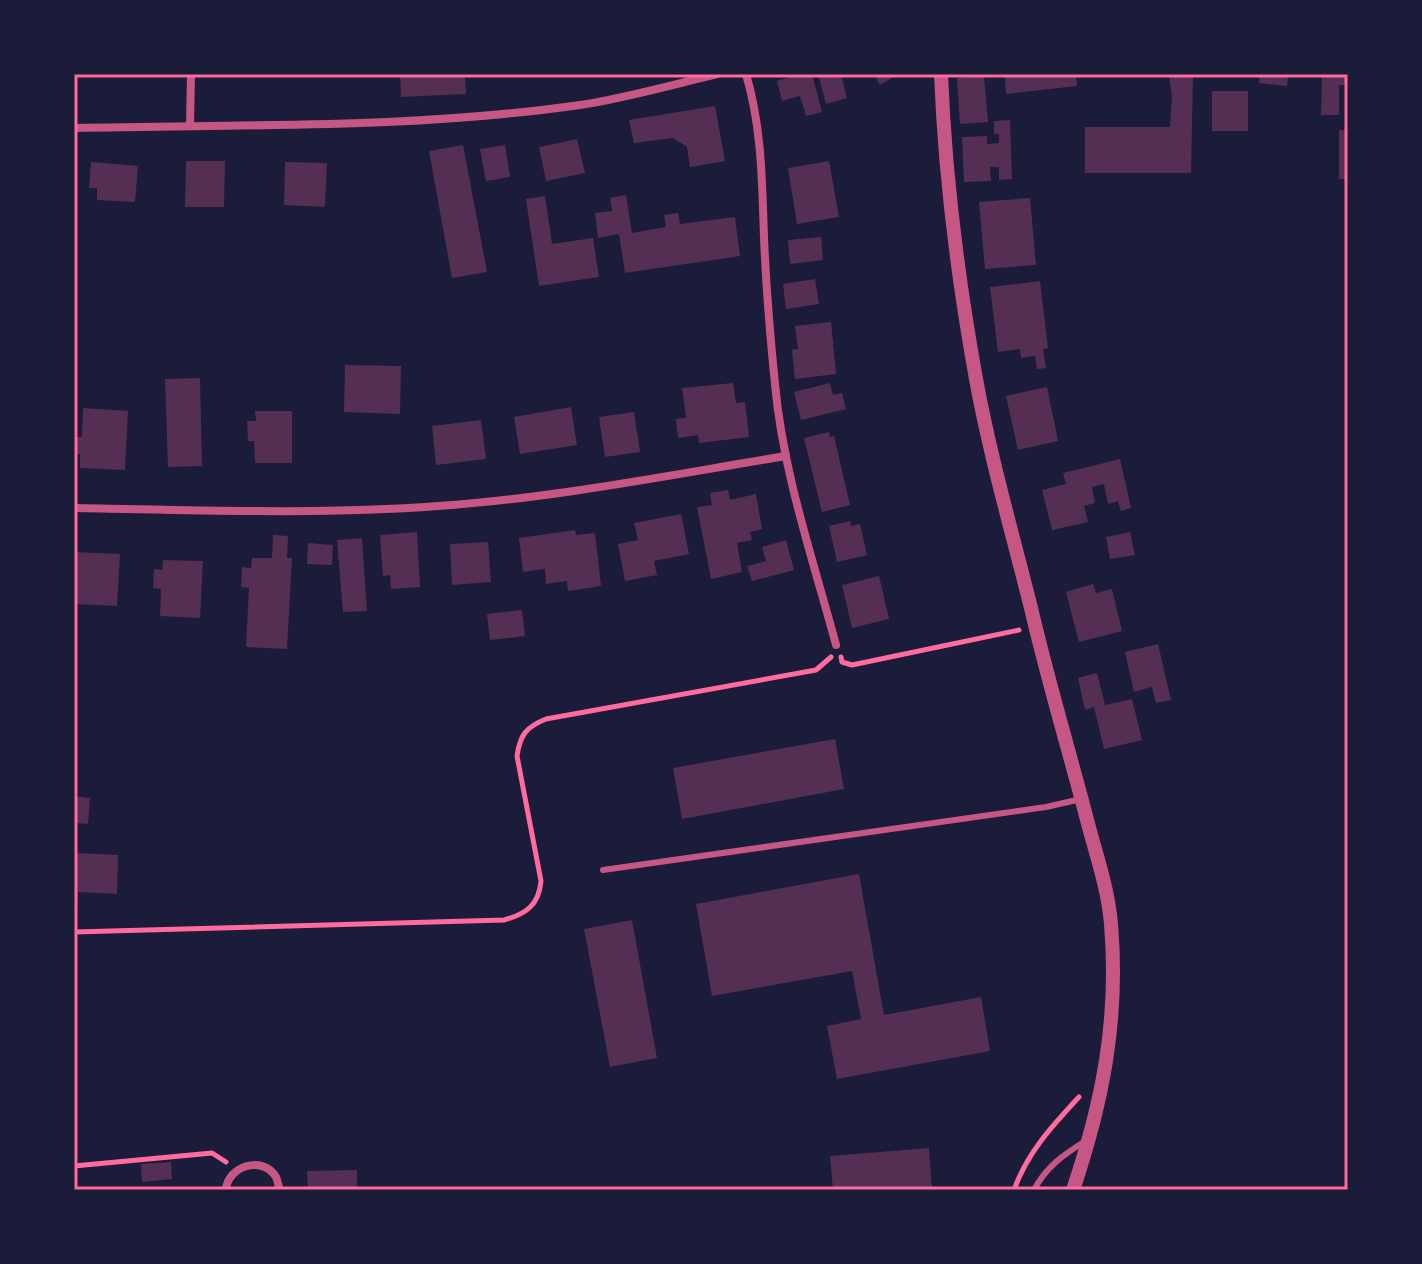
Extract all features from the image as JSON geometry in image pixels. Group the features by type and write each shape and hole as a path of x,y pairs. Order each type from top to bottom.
{"street":[{"path":"190,126 191,74"},
{"path":"74,128 401,123 616,99 676,79 717,74"},
{"path":"746,74 756,107 760,139 766,285 775,388 786,456 836,645"},
{"path":"941,74 960,276 976,382 1035,627 1111,920 1114,976 1111,1032 1101,1098 1073,1190"},
{"path":"74,508 285,511 438,506 578,489 786,456"},
{"path":"226,1190 226,1180 236,1169 249,1165 264,1167 276,1176 280,1190"}],"lane":[{"path":"603,870 1046,807 1081,799"},
{"path":"1034,1190 1046,1170 1062,1155 1091,1138"}],"path":[{"path":"836,645 842,662 852,665 1035,627"},
{"path":"74,932 504,920 523,915 533,906 540,893 541,881 517,756 520,737 529,725 546,719 816,670 830,659 836,645"},
{"path":"1014,1190 1026,1162 1043,1136 1083,1092"},
{"path":"74,1166 212,1153 236,1169"}],"building":[{"path":"400,74 465,74 466,94 401,97"},
{"path":"812,74 822,112 806,116 800,96 782,101 777,81"},
{"path":"818,74 841,74 847,98 826,104"},
{"path":"874,74 899,74 880,85"},
{"path":"1005,74 1076,74 1077,86 1006,94"},
{"path":"1169,74 1193,74 1191,173 1085,173 1085,127 1170,127 1172,97"},
{"path":"1260,74 1288,74 1287,86 1259,83"},
{"path":"1322,74 1348,74 1348,85 1339,85 1339,115 1321,115"},
{"path":"984,76 988,122 960,124 957,78"},
{"path":"1212,91 1248,91 1248,131 1212,131"},
{"path":"715,106 725,161 690,167 687,147 673,138 634,143 629,120"},
{"path":"1010,120 1012,179 999,180 999,167 990,167 991,181 964,182 962,137 987,136 987,144 999,143 999,134 994,134 994,121"},
{"path":"1339,130 1348,130 1348,179 1339,179"},
{"path":"577,139 585,173 546,181 539,147"},
{"path":"463,145 487,272 452,278 429,151"},
{"path":"505,145 510,177 486,181 480,149"},
{"path":"186,161 225,161 224,207 185,207"},
{"path":"829,161 839,217 797,224 788,168"},
{"path":"91,162 138,166 135,202 97,200 97,188 89,188"},
{"path":"285,162 327,163 325,207 284,205"},
{"path":"626,195 632,233 666,227 664,215 678,213 680,224 735,217 740,256 625,273 619,234 598,238 595,213 612,211 610,198"},
{"path":"545,196 552,244 593,238 599,277 539,286 526,199"},
{"path":"1030,198 1036,265 985,269 979,202"},
{"path":"821,237 823,260 790,264 788,240"},
{"path":"815,279 819,304 786,309 783,284"},
{"path":"1040,281 1048,348 1043,349 1046,368 1037,369 1035,356 1021,358 1020,349 998,352 990,287"},
{"path":"831,322 836,374 795,379 792,350 798,349 795,326"},
{"path":"345,365 401,366 400,414 344,412"},
{"path":"200,378 202,466 168,467 165,379"},
{"path":"733,383 736,403 745,402 749,437 699,443 698,435 678,438 676,419 686,418 682,388"},
{"path":"830,383 833,395 842,393 846,409 801,420 794,392"},
{"path":"1047,387 1058,441 1018,450 1006,396"},
{"path":"571,407 577,445 520,454 514,417"},
{"path":"83,408 128,411 125,470 80,468 80,454 74,454 74,437 82,437"},
{"path":"255,411 292,411 292,463 255,463 254,441 248,441 247,421 256,421"},
{"path":"634,412 640,452 605,457 599,417"},
{"path":"481,420 486,459 436,465 432,426"},
{"path":"829,432 830,437 834,436 850,505 822,512 804,438"},
{"path":"1120,459 1131,508 1121,511 1118,501 1108,504 1104,484 1092,487 1095,503 1084,506 1088,522 1052,530 1042,490 1066,484 1063,473"},
{"path":"728,490 730,500 756,494 762,529 750,532 752,540 737,543 742,572 711,579 697,507 712,505 710,493"},
{"path":"681,514 689,554 654,561 657,575 625,581 618,544 638,540 634,523"},
{"path":"850,521 851,526 860,524 867,555 837,562 829,526"},
{"path":"575,530 576,535 595,533 601,586 568,591 567,581 546,584 545,569 523,572 519,538"},
{"path":"417,532 420,587 391,589 390,575 383,576 380,535"},
{"path":"1130,532 1135,555 1110,559 1106,537"},
{"path":"273,535 288,536 287,558 292,558 287,649 246,647 249,588 241,587 242,567 251,568 252,558 272,558"},
{"path":"362,538 367,611 343,612 337,540"},
{"path":"786,540 794,570 752,581 747,566 766,561 762,547"},
{"path":"488,542 491,582 452,585 450,544"},
{"path":"308,543 333,545 332,565 307,564"},
{"path":"74,552 120,554 117,606 74,604"},
{"path":"163,560 203,561 200,618 160,616 161,589 153,588 154,569 162,570"},
{"path":"879,576 889,619 852,628 842,585"},
{"path":"1093,584 1096,593 1112,589 1122,631 1079,642 1066,592"},
{"path":"522,610 525,636 490,640 487,614"},
{"path":"1158,644 1171,700 1156,703 1152,687 1134,692 1125,652"},
{"path":"1097,673 1105,705 1132,699 1142,740 1104,749 1094,707 1085,710 1078,678"},
{"path":"835,739 844,789 682,819 673,768"},
{"path":"74,796 90,798 88,824 74,823"},
{"path":"77,853 118,855 117,894 78,892 77,911 74,910"},
{"path":"859,874 884,1015 981,997 990,1051 837,1079 827,1026 861,1019 852,971 712,996 696,904"},
{"path":"632,920 657,1058 610,1067 584,929"},
{"path":"929,1148 932,1190 833,1190 830,1156"},
{"path":"171,1162 172,1179 142,1182 141,1164"},
{"path":"357,1170 357,1190 308,1190 307,1171"}]}
